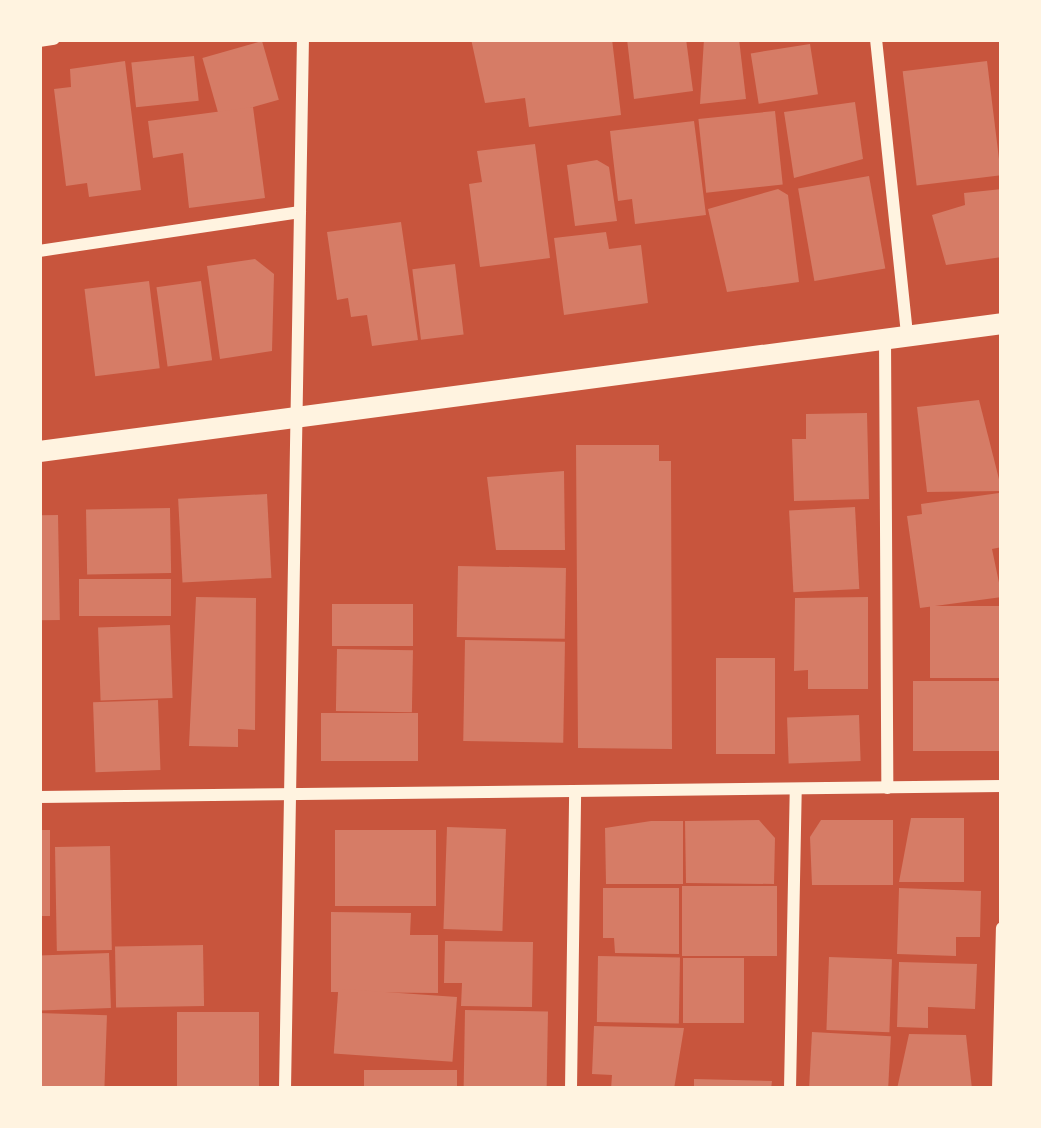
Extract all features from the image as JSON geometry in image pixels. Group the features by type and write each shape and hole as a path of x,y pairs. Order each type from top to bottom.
{"street":[{"path":"39,41 54,39"},
{"path":"285,1089 303,39"},
{"path":"877,39 896,336 886,788"},
{"path":"39,251 300,212"},
{"path":"39,451 1002,322"},
{"path":"39,797 1002,786"},
{"path":"790,1089 796,789"},
{"path":"571,1089 574,790"},
{"path":"998,1089 1002,928"}],"building":[{"path":"471,39 612,39 621,115 529,127 525,98 485,103"},
{"path":"627,39 686,39 693,91 634,99"},
{"path":"704,39 739,39 746,99 700,104"},
{"path":"262,41 279,100 219,117 202,58"},
{"path":"810,44 818,94 759,104 751,53"},
{"path":"194,56 199,101 136,107 131,63"},
{"path":"125,61 141,190 89,197 87,183 66,186 54,89 71,87 70,69"},
{"path":"987,61 1001,175 917,186 903,71"},
{"path":"855,102 863,159 794,178 784,112"},
{"path":"253,107 265,198 189,208 183,153 153,158 148,121"},
{"path":"775,111 783,185 706,193 698,119"},
{"path":"694,121 706,215 635,224 632,199 618,201 610,131"},
{"path":"535,144 550,258 480,267 469,184 482,182 477,151"},
{"path":"597,160 609,167 617,221 575,226 567,165"},
{"path":"869,176 885,269 814,281 798,189"},
{"path":"778,189 788,195 799,282 727,292 708,209"},
{"path":"1002,189 1002,257 946,265 932,215 965,205 964,193"},
{"path":"401,222 418,340 372,346 367,315 351,317 348,298 337,300 327,232"},
{"path":"606,232 609,249 641,245 648,303 564,315 554,238"},
{"path":"255,259 274,274 272,351 220,359 207,266"},
{"path":"455,264 464,334 421,340 412,269"},
{"path":"149,281 160,368 95,376 84,289"},
{"path":"201,281 212,360 168,366 156,287"},
{"path":"979,400 1002,491 927,492 917,407"},
{"path":"867,413 869,499 794,501 792,439 806,439 806,414"},
{"path":"576,445 659,445 659,461 671,461 672,749 578,748"},
{"path":"564,471 565,550 496,550 487,477"},
{"path":"999,493 1002,547 992,549 1002,597 920,608 907,516 922,514 921,504"},
{"path":"267,494 271,578 183,583 178,499"},
{"path":"855,507 859,589 793,592 789,510"},
{"path":"170,508 171,573 87,574 86,509"},
{"path":"39,515 58,515 60,620 41,620"},
{"path":"458,566 566,568 565,639 457,637"},
{"path":"79,579 171,579 171,616 79,616"},
{"path":"196,597 256,598 255,730 238,729 238,747 189,746"},
{"path":"868,597 868,689 808,689 808,670 794,671 795,598"},
{"path":"332,604 413,604 413,646 332,646"},
{"path":"930,606 1002,606 1002,678 930,678"},
{"path":"170,625 173,698 101,700 98,628"},
{"path":"465,640 565,642 563,743 463,741"},
{"path":"337,649 413,650 412,712 336,711"},
{"path":"716,658 775,658 775,754 716,754"},
{"path":"913,681 1002,681 1002,751 913,751"},
{"path":"158,700 160,770 95,772 93,702"},
{"path":"321,713 418,713 418,761 321,761"},
{"path":"859,715 861,761 789,763 787,718"},
{"path":"911,818 964,818 964,882 899,882"},
{"path":"759,820 775,838 774,884 686,883 685,821"},
{"path":"821,820 893,820 893,885 812,885 810,837"},
{"path":"683,821 683,884 606,884 605,828"},
{"path":"447,827 506,829 502,931 443,929"},
{"path":"39,830 50,830 50,916 39,916"},
{"path":"335,830 436,830 436,906 335,906"},
{"path":"110,846 112,950 57,951 55,847"},
{"path":"682,886 777,886 777,956 682,956"},
{"path":"603,888 679,888 679,954 615,953 614,938 603,938"},
{"path":"899,888 981,891 980,937 956,937 956,956 897,954"},
{"path":"331,912 411,913 410,935 438,935 438,993 331,992"},
{"path":"445,941 533,942 532,1007 461,1006 462,983 444,983"},
{"path":"203,945 204,1006 116,1008 115,947"},
{"path":"109,953 111,1008 41,1010 39,955"},
{"path":"598,956 680,957 679,1023 597,1022"},
{"path":"829,957 892,959 889,1032 826,1030"},
{"path":"683,958 744,958 744,1023 683,1023"},
{"path":"899,962 977,964 975,1009 928,1007 928,1028 897,1027"},
{"path":"338,989 457,997 452,1062 334,1054"},
{"path":"465,1010 548,1011 547,1089 464,1088"},
{"path":"177,1012 259,1012 259,1089 177,1089"},
{"path":"39,1013 107,1015 104,1089 39,1089"},
{"path":"594,1026 684,1028 674,1089 611,1089 612,1075 592,1074"},
{"path":"812,1032 891,1036 888,1089 809,1086"},
{"path":"909,1034 966,1035 972,1089 897,1089"},
{"path":"364,1070 457,1070 457,1089 364,1089"},
{"path":"694,1079 772,1081 771,1089 694,1089"}]}
